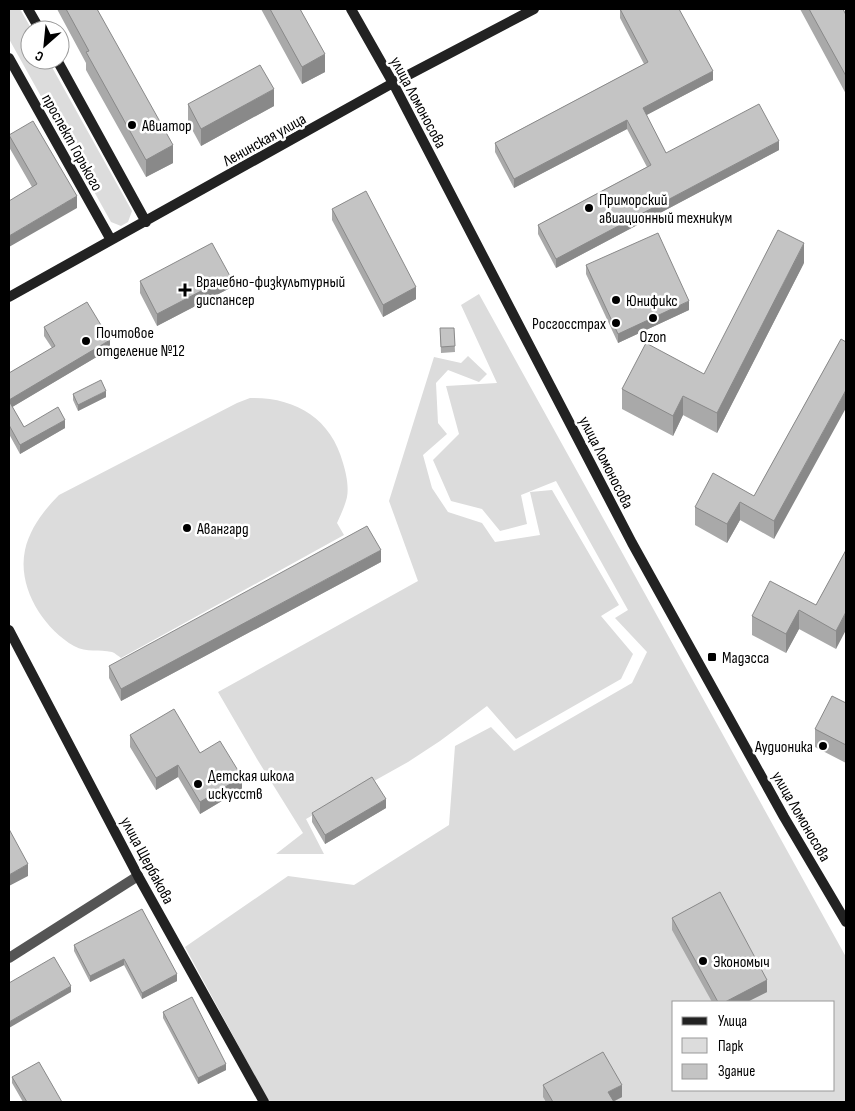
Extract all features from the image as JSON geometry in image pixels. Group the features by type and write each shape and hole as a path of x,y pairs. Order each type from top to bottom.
{"main road":[{"path":"28,9 34,20"},
{"name":"улица Ломоносова","path":"351,9 393,83 632,543 784,817 846,922"},
{"name":"Ленинская улица","path":"9,297 393,83 534,9"},
{"name":"проспект Горького","path":"9,58 111,240"},
{"name":"проспект Горького","path":"62,70 146,222"},
{"name":"улица Щербакова","path":"9,630 138,876 264,1102"}],"street":[{"path":"9,958 138,876"}],"green space":[{"path":"9,9 20,9 26,20 20,20 20,59 9,39"},
{"path":"26,70 54,70 132,211 128,222 121,226 111,222"},
{"path":"479,294 846,957 846,1102 269,1102 185,947 288,876 354,885 449,825 455,746 491,727 514,751 632,683 647,652 615,618 628,610 556,481 521,495 527,524 500,531 482,509 451,501 433,460 459,434 446,386 497,383 461,305"},
{"path":"468,356 487,374 479,382 448,370 436,383 438,423 447,434 423,455 432,488 448,512 482,523 495,542 540,535 530,492 552,490 619,605 601,616 633,654 621,679 516,739 487,706 408,762 306,819 324,854 276,854 303,833 218,692 418,581 389,501 434,357 461,363"},
{"name":"Авангард","path":"250,398 282,401 296,406 320,422 330,434 343,463 347,480 347,497 337,523 344,535 121,658 112,652 79,648 63,638 52,629 35,605 25,578 24,564 27,542 43,513 59,495"}],"building":[{"path":"66,9 97,9 173,145 146,160 86,52 89,51"},
{"path":"270,9 300,9 325,54 302,67"},
{"path":"620,9 679,9 713,71 643,108 666,153 759,104 779,141 556,259 538,225 651,165 627,120 514,179 495,143 648,62"},
{"path":"809,9 843,9 846,15 846,76"},
{"path":"260,65 274,89 201,129 188,104"},
{"path":"33,121 77,196 9,236 9,201 37,184 9,135"},
{"path":"366,191 416,287 383,305 332,209"},
{"path":"778,230 804,243 717,413 683,396 673,416 622,389 646,343 704,374"},
{"path":"658,233 689,301 618,334 586,265"},
{"name":"Врачебно-физкультурный диспансер","path":"212,243 230,276 157,314 140,281"},
{"path":"87,302 110,340 9,400 9,373 55,346 44,327"},
{"path":"440,328 454,328 455,346 441,347"},
{"path":"841,339 846,342 846,390 774,521 740,502 727,524 695,507 713,473 754,496"},
{"path":"101,380 106,391 78,405 73,394"},
{"path":"9,401 24,427 58,407 65,420 20,445 9,425"},
{"path":"367,526 381,550 121,689 109,666"},
{"path":"846,550 846,612 836,631 799,610 786,634 752,616 770,581 816,605"},
{"path":"832,696 846,703 846,745 815,729"},
{"path":"174,709 200,753 220,741 242,777 200,802 178,765 156,778 130,735"},
{"path":"372,777 386,799 325,835 312,813"},
{"path":"9,829 28,864 9,875"},
{"path":"720,892 767,980 727,1001 717,1001 672,918"},
{"path":"142,909 177,974 142,993 124,959 90,976 74,945"},
{"path":"54,957 71,986 9,1022 9,983"},
{"path":"192,997 226,1064 198,1078 163,1012"},
{"path":"603,1052 622,1085 608,1092 614,1102 553,1102 543,1085"},
{"path":"39,1062 62,1102 27,1102 12,1077"}],"place":[{"name":"Авиатор","path":"132,125"},
{"name":"Приморский авиационный техникум","path":"589,208"},
{"name":"Врачебно-физкультурный диспансер","path":"185,290"},
{"name":"Юнификс","path":"616,300"},
{"name":"Ozon","path":"653,318"},
{"name":"Росгосстрах","path":"616,323"},
{"name":"Почтовое отделение №12","path":"86,341"},
{"name":"Авангард","path":"187,528"},
{"name":"Мадэсса","path":"712,657"},
{"name":"Аудионика","path":"823,746"},
{"name":"Детская школа искусств","path":"198,784"},
{"name":"Экономыч","path":"703,961"}]}
